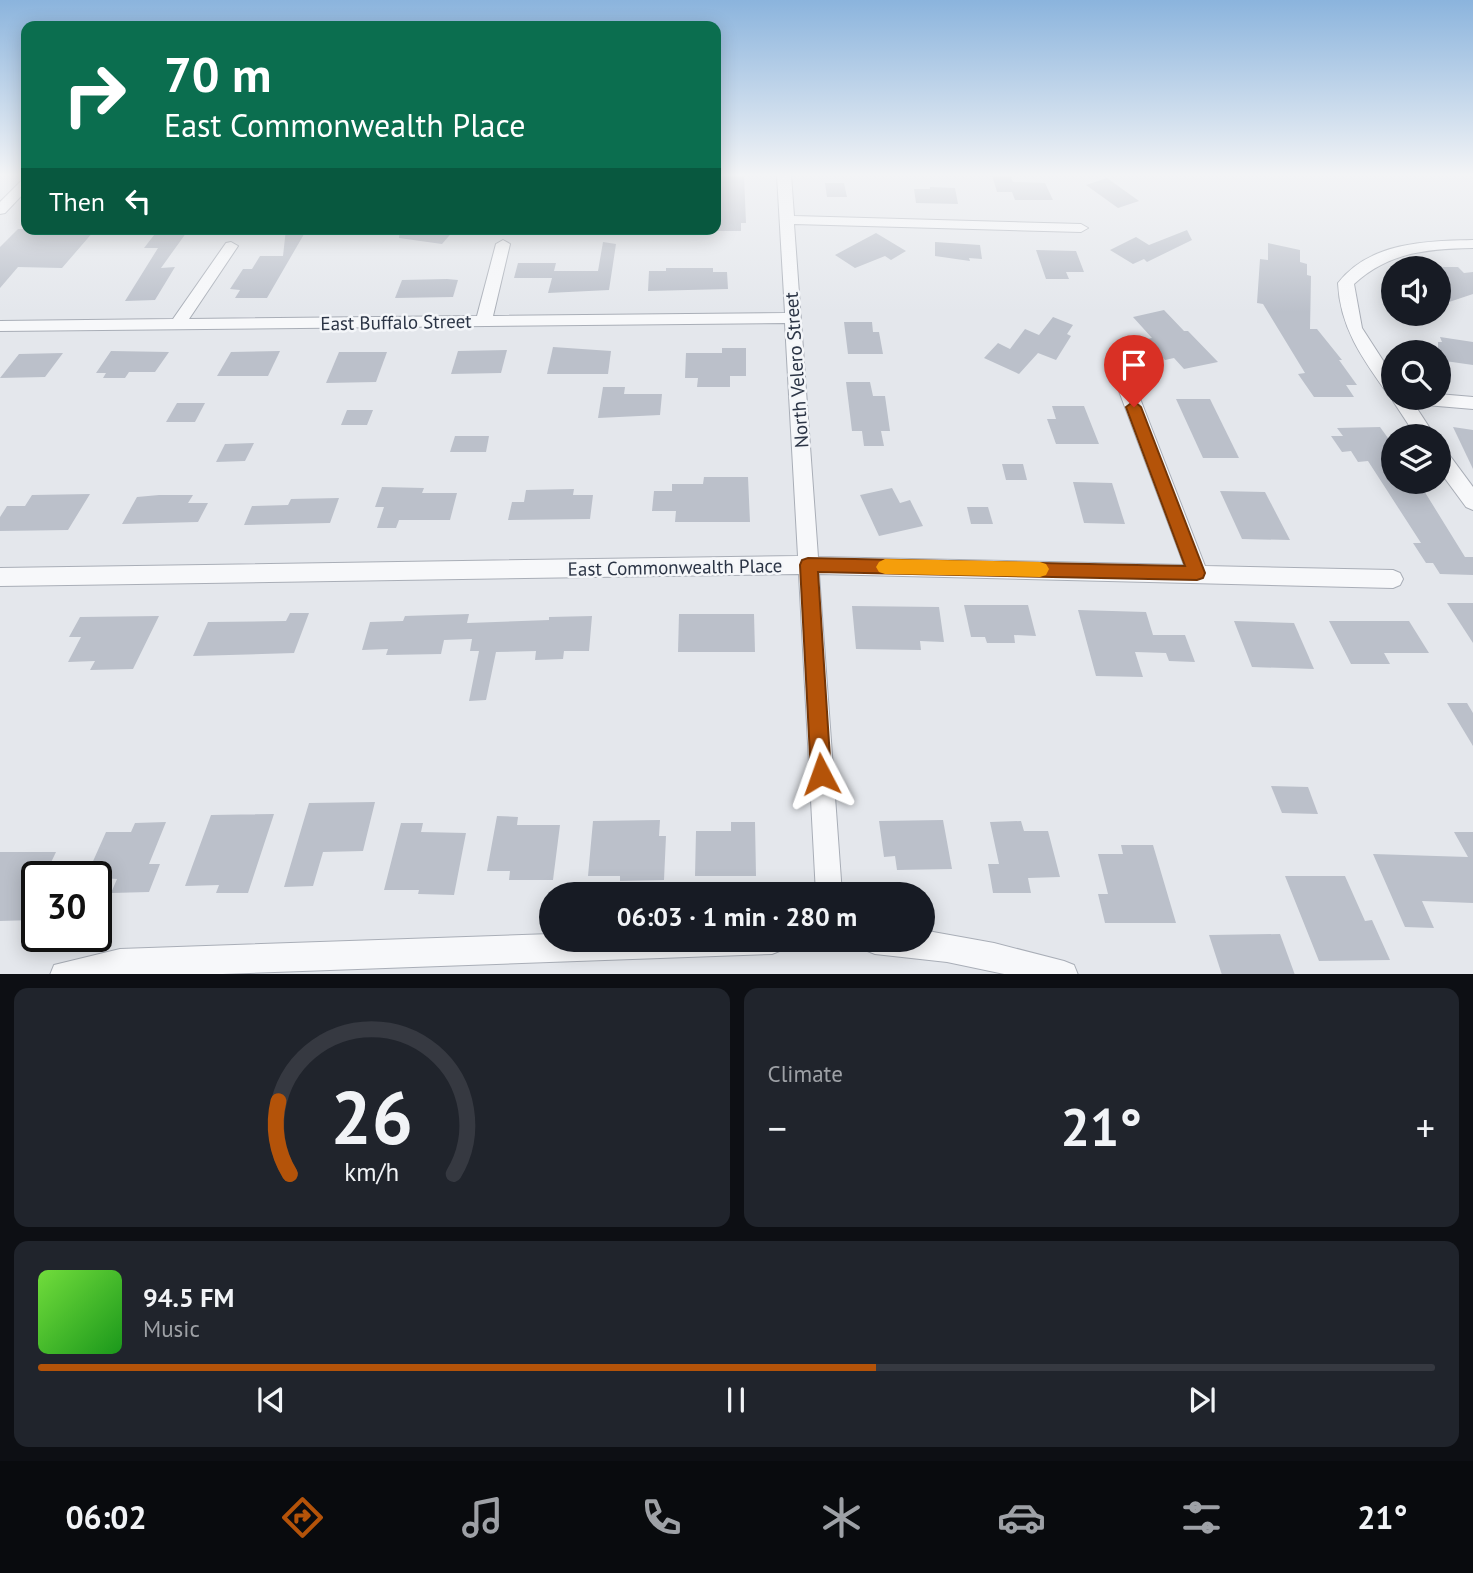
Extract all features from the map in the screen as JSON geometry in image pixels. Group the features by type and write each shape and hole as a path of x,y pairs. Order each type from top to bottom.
{"street":[{"name":"North Velero Street","path":"786,220 828,882"},
{"path":"803,220 1081,228"},
{"path":"484,321 503,244"},
{"path":"1381,372 1356,338 1346,308 1346,283 1362,267 1383,254 1408,247 1473,244"},
{"path":"177,325 231,246"},
{"name":"East Buffalo Street","path":"0,326 792,318"},
{"path":"1125,383 1197,573"},
{"path":"1451,401 1473,402"},
{"path":"1451,472 1473,502"},
{"name":"East Commonwealth Place","path":"0,577 808,565 1393,579"},
{"path":"935,946 995,955 1061,974"},
{"path":"69,974 120,963 539,948"}],"building":[{"path":"721,220 746,220 746,223 741,223 741,231 721,231"},
{"path":"18,229 21,229 21,235 91,235 62,268 18,267 0,288 0,247"},
{"path":"1187,230 1192,240 1147,262 1144,259 1133,264 1110,250 1136,237 1149,245"},
{"path":"876,233 906,251 891,260 885,256 855,268 835,255"},
{"path":"154,235 185,235 161,268 175,267 155,300 125,301 158,248 144,248"},
{"path":"285,235 304,235 267,298 235,298 240,290 230,289 243,269 252,269 260,256 283,256"},
{"path":"399,235 450,235 442,244 399,238"},
{"path":"603,242 616,244 609,290 548,293 552,278 514,278 518,263 556,263 554,271 598,271"},
{"path":"935,242 980,245 982,259 969,258 970,261 935,256"},
{"path":"1268,243 1300,250 1300,262 1307,264 1307,275 1311,276 1310,329 1317,329 1342,360 1339,360 1357,385 1346,385 1354,397 1314,397 1298,374 1305,373 1263,304 1257,303 1260,259 1268,260"},
{"path":"1036,250 1076,251 1084,272 1066,272 1069,279 1046,279"},
{"path":"1451,267 1458,267 1464,273 1473,272 1473,294 1451,301"},
{"path":"666,268 713,268 713,272 727,272 728,289 648,291 649,271 666,271"},
{"path":"402,280 458,280 453,297 395,298"},
{"path":"1164,310 1218,362 1184,369 1174,358 1165,360 1146,339 1152,338 1133,317"},
{"path":"1053,317 1073,325 1067,334 1071,336 1056,360 1038,353 1019,374 984,358 998,343 1010,349 1025,329 1039,335"},
{"path":"844,322 872,322 873,332 879,332 883,354 848,354"},
{"path":"1440,337 1473,342 1473,365 1451,362 1451,340 1441,340"},
{"path":"553,347 611,351 608,374 547,374"},
{"path":"722,348 746,348 746,376 730,376 730,387 697,387 698,378 685,378 686,353 722,353"},
{"path":"507,350 501,373 451,374 458,351"},
{"path":"111,351 169,352 155,372 129,372 125,378 103,378 106,373 96,373"},
{"path":"280,351 268,376 217,376 231,352"},
{"path":"339,352 387,352 376,382 326,383"},
{"path":"63,353 45,377 0,378 19,354"},
{"path":"846,382 870,382 873,396 885,396 890,431 881,431 884,446 864,446 862,431 852,431"},
{"path":"603,387 625,387 624,394 662,394 660,415 598,418"},
{"path":"1176,399 1210,399 1239,458 1203,458"},
{"path":"177,403 205,403 195,422 166,422"},
{"path":"1052,406 1084,406 1099,444 1056,444 1047,419 1056,419"},
{"path":"347,410 373,410 367,425 341,425"},
{"path":"1380,427 1381,481 1368,461 1358,462 1351,451 1342,452 1331,436 1343,436 1337,428"},
{"path":"1453,427 1473,430 1473,469"},
{"path":"455,436 489,436 486,452 450,452"},
{"path":"254,443 245,461 216,462 225,444"},
{"path":"1002,464 1023,464 1027,480 1006,480"},
{"path":"704,477 748,477 750,522 675,522 676,511 652,511 654,491 672,491 672,484 703,484"},
{"path":"1073,482 1112,483 1125,524 1084,523"},
{"path":"382,487 424,488 422,493 457,493 450,520 399,520 396,528 377,528 384,507 375,507"},
{"path":"892,488 900,503 910,500 923,526 879,536 860,495"},
{"path":"574,489 573,495 593,495 590,519 508,520 512,502 524,502 526,490"},
{"path":"1220,491 1265,492 1290,540 1242,539"},
{"path":"90,494 68,530 0,531 0,517 7,506 25,506 32,495"},
{"path":"1389,494 1426,494 1465,557 1473,557 1473,575 1440,574 1433,563 1426,563 1413,543 1421,543"},
{"path":"193,495 188,503 208,503 198,522 122,524 137,497"},
{"path":"339,498 330,523 244,525 252,506 288,505 291,499"},
{"path":"967,507 988,507 993,524 971,524"},
{"path":"1447,603 1473,603 1473,643"},
{"path":"964,605 1028,605 1036,636 1014,635 1015,643 987,643 985,637 971,637"},
{"path":"852,606 939,607 944,642 920,641 921,650 856,649"},
{"path":"1078,610 1146,612 1153,635 1185,635 1195,662 1169,661 1166,653 1135,652 1143,677 1096,676"},
{"path":"290,613 309,613 294,653 193,656 208,622 286,621"},
{"path":"469,614 467,623 592,616 589,651 564,651 563,659 535,660 536,651 496,652 486,700 469,701 479,651 470,651 472,639 444,640 441,654 386,655 388,649 362,650 370,622 403,621 405,616"},
{"path":"679,614 754,614 755,652 678,652"},
{"path":"159,616 133,669 90,670 95,661 68,662 81,637 69,637 80,617"},
{"path":"1234,621 1294,623 1314,669 1252,667"},
{"path":"1329,621 1409,621 1429,653 1384,653 1390,664 1351,664"},
{"path":"1447,703 1467,703 1473,713 1473,746"},
{"path":"1271,786 1308,787 1318,814 1282,813"},
{"path":"375,802 363,851 323,852 313,886 284,887 309,803"},
{"path":"274,814 248,893 216,893 219,885 185,886 211,815"},
{"path":"497,816 518,817 517,825 560,825 553,880 509,880 510,871 487,871"},
{"path":"660,820 659,836 666,836 664,880 620,881 620,876 588,876 593,821"},
{"path":"943,820 952,869 897,870 895,856 884,857 879,821"},
{"path":"1021,821 1024,831 1048,831 1060,877 1028,878 1031,893 993,893 988,864 999,864 990,822"},
{"path":"166,822 149,864 160,864 149,892 112,893 117,879 112,879 112,861 93,861 106,832 131,832 135,823"},
{"path":"731,822 755,822 756,876 695,876 696,831 731,831"},
{"path":"401,823 423,823 421,832 466,833 454,895 418,894 419,890 384,890"},
{"path":"1454,832 1473,832 1473,903 1422,901 1434,928 1405,927 1373,854 1468,857"},
{"path":"1121,845 1153,845 1176,923 1105,923 1098,894 1108,894 1098,854 1123,854"},
{"path":"0,852 56,852 52,861 21,861 21,920 0,921"},
{"path":"1285,876 1345,876 1365,921 1372,920 1390,960 1319,961"},
{"path":"1280,934 1295,974 1222,974 1209,935"}],"slow traffic":[{"path":"885,567 1040,569"}],"route":[{"path":"821,774 808,565 1197,573 1134,407"}]}
